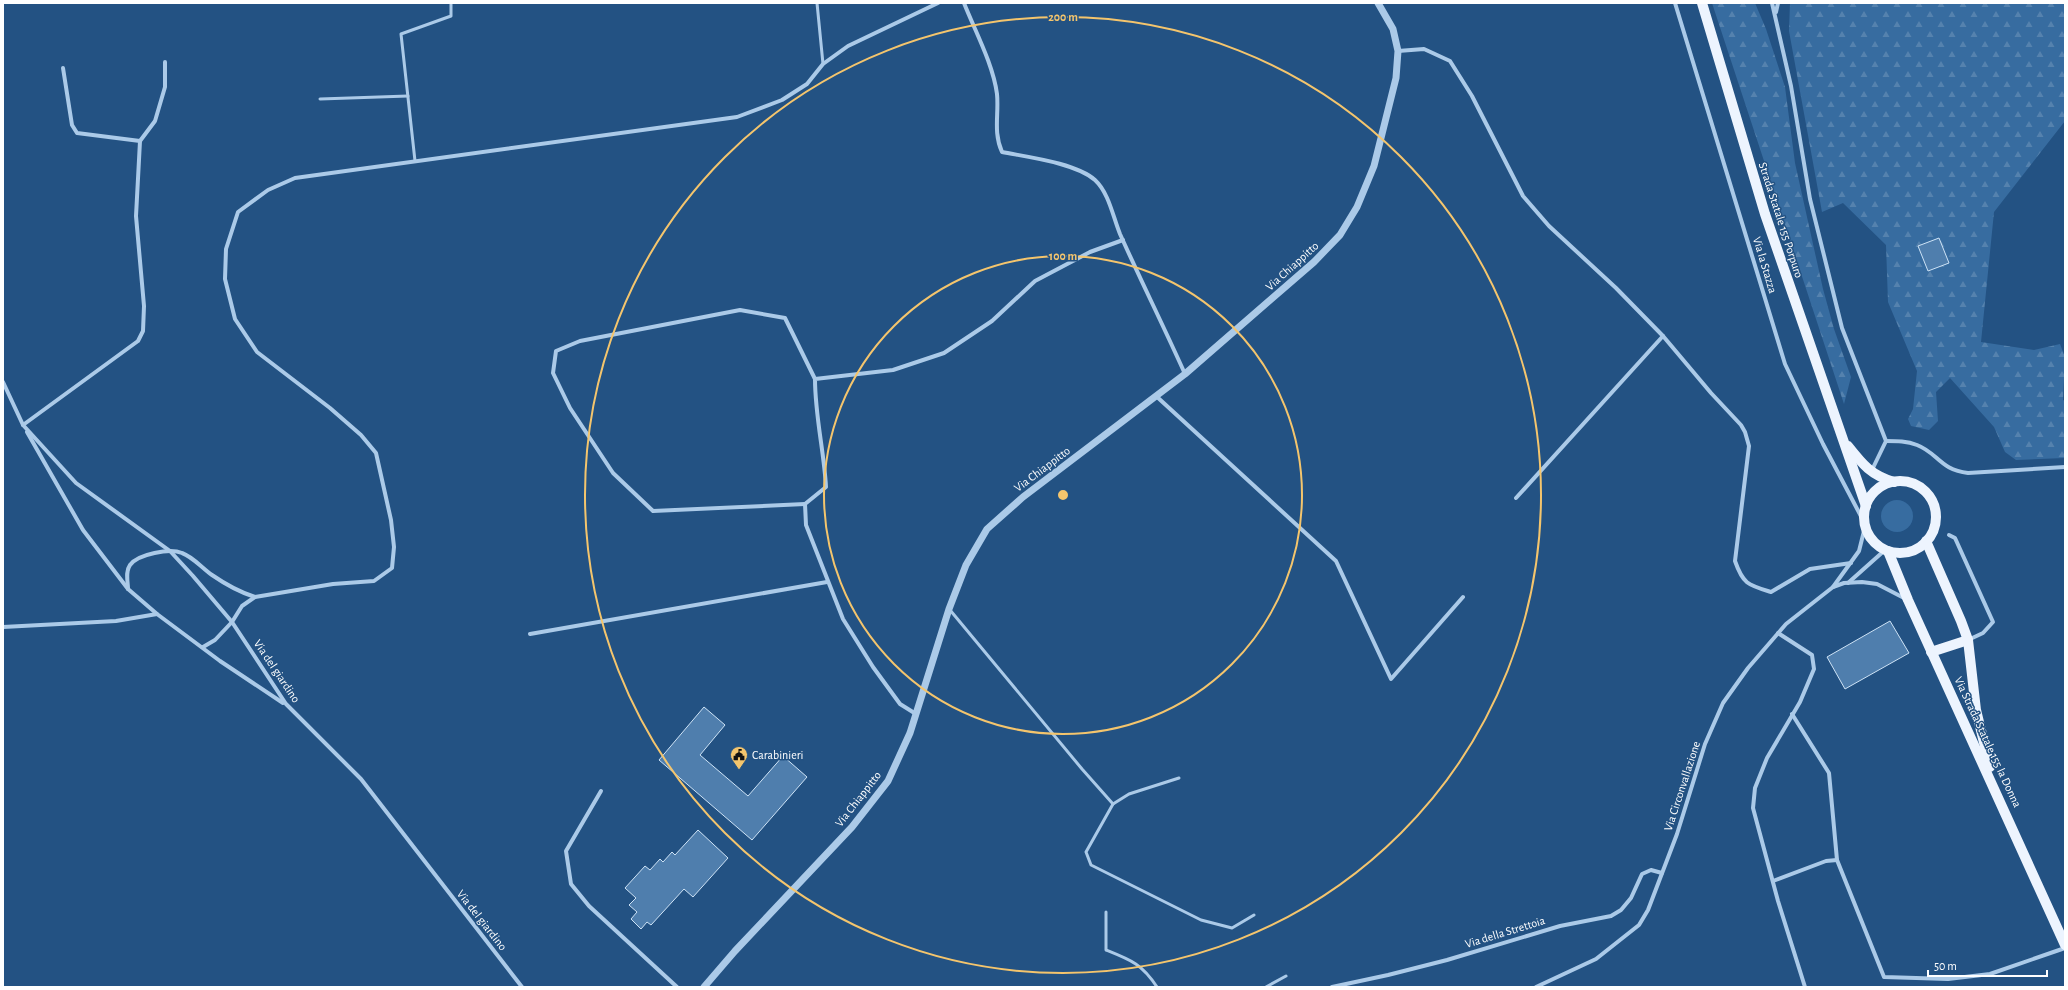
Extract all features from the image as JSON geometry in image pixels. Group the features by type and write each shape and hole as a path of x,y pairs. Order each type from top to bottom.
{"main road":[{"name":"Strada Statale 155 Porpuro","path":"1702,3 1765,214 1830,406 1866,506"},
{"path":"1844,442 1871,472 1879,477 1895,482 1906,482 1916,485 1932,500 1935,511 1935,522 1932,532 1920,547 1904,553 1886,550 1871,538 1865,525 1866,506 1874,492 1883,486 1895,482"},
{"path":"1926,541 1968,640 1976,710 1994,786"},
{"name":"Via Strada Statale 155 la Donna","path":"1886,550 1931,652 1994,786 2065,944"},
{"path":"1931,652 1968,640"},
{"path":"1960,714 1969,716 1976,710"}],"street":[{"path":"202,647 215,640 232,622 242,606 255,597 333,584 374,580 392,568 394,547 387,497 376,453 361,435 330,408 257,352 236,319 225,279 226,249 238,212 268,190 295,178 737,117 782,100 807,84 823,64 848,46 938,3"},
{"path":"964,3 991,70 997,94 997,140 1002,152 1048,161 1081,172 1094,179 1108,201 1123,240 1185,374"},
{"name":"Via Chiappitto","path":"704,987 735,951 852,827 883,786 910,733 949,609 966,565 987,529 1023,497 1185,374 1314,262 1340,235 1357,207 1374,166 1396,78 1398,51 1392,29 1378,3"},
{"name":"Via la Stazza","path":"1675,3 1785,364 1823,444 1865,525"},
{"path":"1772,3 1776,13 1810,198 1842,328 1886,441 1871,472"},
{"path":"1776,13 1778,3"},
{"path":"1398,51 1424,49 1450,61 1472,96 1524,196 1549,226 1616,288 1663,336 1745,432 1749,446 1735,561 1740,576 1752,587 1771,592 1810,569 1851,563"},
{"path":"165,62 165,87 155,121 140,141 136,216 144,306 143,331 138,341 23,425 82,530 128,589 157,614 202,647 286,704"},
{"path":"63,68 72,125 77,133 140,141"},
{"path":"814,379 893,370 944,353 992,321 1035,281 1090,252 1123,240"},
{"path":"740,310 784,318 814,379 814,401 824,452 826,487 805,504 653,511 613,473 570,408 553,373 556,351 580,341 740,310"},
{"path":"1516,498 1663,336"},
{"name":"Via del giardino","path":"3,382 23,425 76,483 170,551 232,622 286,704 361,779 522,987"},
{"path":"1156,396 1336,561 1390,679 1463,597"},
{"path":"1886,441 1905,442 1919,446 1955,472 1968,473 2065,467"},
{"path":"805,504 806,525 827,582 843,619 873,667 900,704 916,714"},
{"path":"1833,587 1861,547 1865,525"},
{"path":"1949,535 1955,538 1993,622 1983,633 1968,640"},
{"name":"Via Circonvallazione","path":"1848,583 1886,550"},
{"path":"128,589 127,574 130,565 140,558 154,553 170,551 182,553 212,576 238,591 255,597"},
{"path":"530,634 827,582"},
{"name":"Via Circonvallazione","path":"1536,987 1596,959 1626,937 1638,925 1648,910 1692,792 1705,744 1723,703 1748,668 1786,624 1833,587 1848,583 1862,582 1877,584 1908,600"},
{"path":"3,628 116,621 157,614"},
{"path":"1778,633 1812,655 1814,669 1792,714 1767,758 1755,788 1753,808 1805,987"},
{"path":"1792,714 1830,773 1837,860 1884,976 1948,979 1990,974 2065,948"},
{"path":"600,791 566,850 571,884 589,906 677,987"},
{"path":"1773,881 1826,861 1837,860"},
{"name":"Via della Strettoia","path":"1332,987 1388,976 1560,926 1611,916 1621,910 1631,898 1642,874 1651,870 1662,873"}],"lane":[{"path":"415,161 401,34 452,16 451,3"},
{"path":"817,3 823,64"},
{"path":"320,99 408,96"},
{"path":"949,609 1113,804"},
{"path":"1179,778 1129,794 1113,804 1086,852 1091,865 1201,920 1232,928 1254,915"},
{"path":"1106,912 1106,950 1133,961 1149,976 1157,987"},
{"path":"1266,987 1286,976"}],"green space":[{"path":"1712,3 1755,3 1766,29 1785,87 1795,163 1823,289 1834,329 1851,377 1844,404"},
{"path":"1790,3 2065,3 2065,121 1994,212 1981,342 2034,350 2060,344 2065,357 2063,400 2065,401 2065,458 2016,460 2005,452 1994,427 1950,378 1936,392 1938,421 1929,430 1911,426 1908,419 1913,409 1917,371 1888,302 1886,245 1843,203 1822,212 1789,31"},
{"path":"1894,500 1900,500 1910,507 1913,516 1912,522 1906,529 1900,532 1894,532 1884,525 1881,519 1881,513 1888,503"}],"building":[{"path":"1939,238 1949,263 1928,271 1918,246"},
{"path":"1890,621 1909,653 1845,689 1827,657"},
{"path":"704,707 725,725 700,755 748,796 783,756 807,777 752,840 659,760"},
{"path":"698,830 728,858 693,897 684,889 651,925 647,922 641,929 631,919 637,912 629,905 636,898 625,888 645,866 650,870 660,859 663,862 672,852 675,855"}],"place":[{"name":"Carabinieri","path":"739,770"}]}
